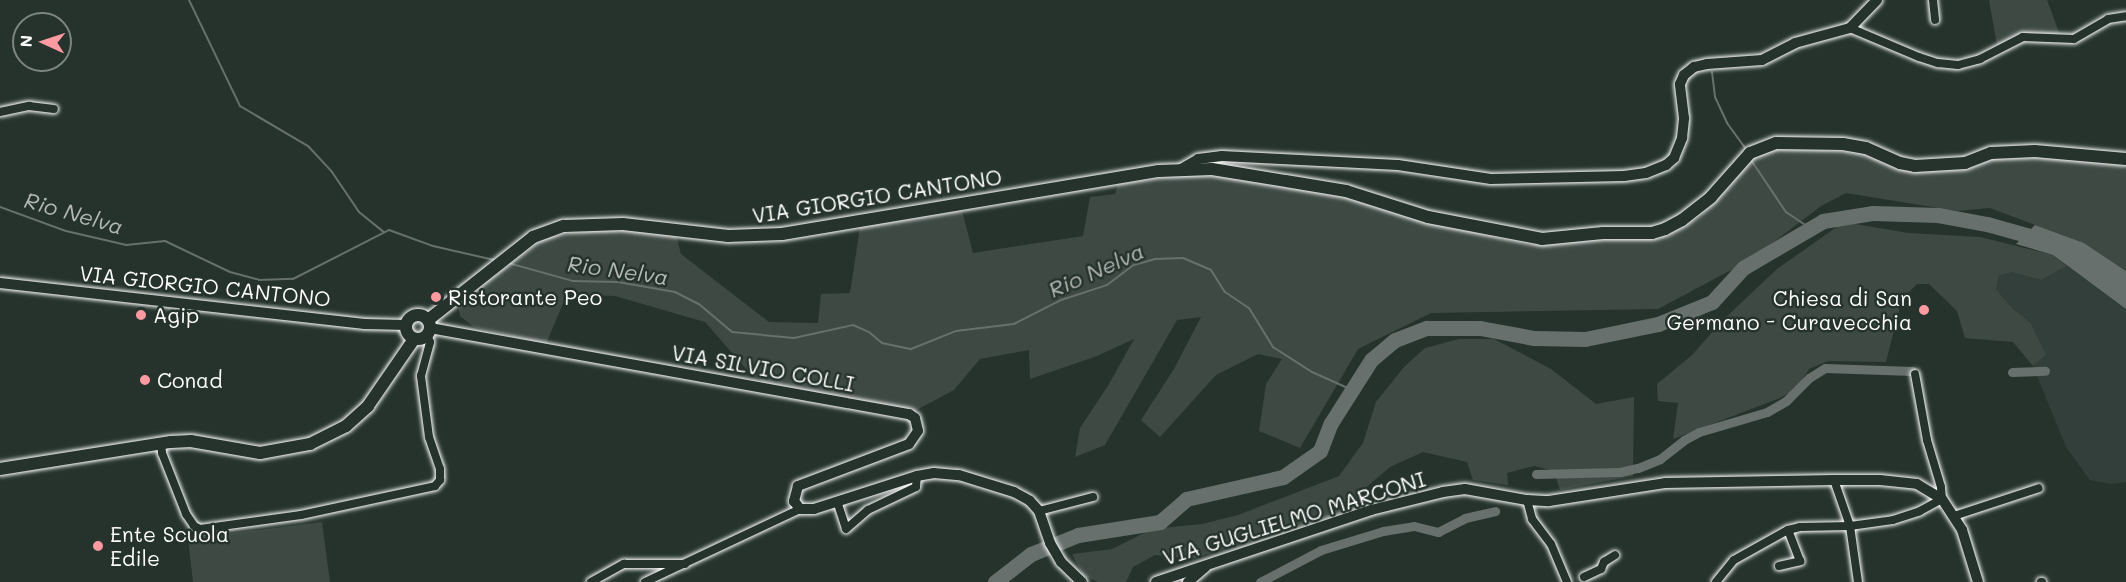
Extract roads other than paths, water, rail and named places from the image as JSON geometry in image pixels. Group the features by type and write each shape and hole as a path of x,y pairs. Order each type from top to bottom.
{"main road":[{"name":"VIA GIORGIO CANTONO","path":"428,328 533,237 564,226 601,224 728,236 783,234 1181,169 1247,173 1346,191 1428,217 1542,239 1602,233 1652,233 1665,229 1688,216 1711,197 1744,158 1756,149 1776,143 1843,144 1866,148 1900,163 1915,166 1965,163 1991,153 2035,152 2126,159"},
{"path":"0,469 161,443 191,441 260,453 310,444 346,426 368,406 414,339 428,328 415,315 406,325 409,336 414,339"}],"street":[{"path":"1181,169 1198,159 1222,156 1398,165 1491,179 1624,176 1656,169 1666,165 1674,158 1682,138 1684,118 1680,84 1684,75 1694,67 1762,60 1795,44 1850,28 1877,0"},
{"path":"1933,0 1935,20"},
{"path":"1850,28 1919,57 1938,63 1958,65 1980,59 2023,37 2074,39 2108,19 2126,16"},
{"path":"0,112 29,106 54,109"},
{"name":"VIA GIORGIO CANTONO","path":"0,283 365,324 406,325"},
{"path":"161,443 162,453 186,513 200,529 301,515 435,486 440,480 440,469 429,437 421,376 430,342 428,328"},
{"name":"VIA SILVIO COLLI","path":"428,328 814,399 872,406 909,414 915,418 918,431 909,444 798,486 794,501 800,509"},
{"path":"1915,374 1942,499 1962,530 1978,582"},
{"path":"645,582 688,564 735,538 800,509 807,511 917,476 947,472 1014,492 1030,501 1040,511 1046,524 1050,543 1061,562 1082,582"},
{"path":"837,501 846,529 868,510 916,487 917,476"},
{"path":"1834,480 1850,526 1858,582"},
{"name":"VIA GUGLIELMO MARCONI","path":"1158,582 1371,510 1443,492 1465,489 1527,500 1549,501 1590,497 1665,483 1880,480 1917,484 1942,499"},
{"path":"1954,516 2039,488"},
{"path":"1040,511 1093,497"},
{"path":"1716,582 1734,560 1788,530 1800,526 1850,526 1893,520 1920,511 1942,499"},
{"path":"1527,500 1532,519 1551,544 1568,582"},
{"path":"1779,566 1800,561 1788,530"},
{"path":"1584,577 1601,569 1604,562 1615,555"},
{"path":"591,582 624,564 688,564"},
{"path":"1188,582 1207,565"}],"waterway":[{"path":"189,0 240,106 308,146 332,172 359,212 384,232"},
{"path":"1712,72 1715,97 1727,123 1746,149"},
{"path":"1751,160 1786,212 1810,228"},
{"name":"Rio Nelva","path":"0,207 66,231 126,245 165,241 230,272 259,280 293,279 389,230 433,246 494,260"},
{"path":"995,582 1031,554 1078,535 1160,522 1186,499 1283,477 1320,451 1331,423 1371,360 1395,340 1427,328 1480,328 1534,338 1585,339 1658,324 1712,302 1743,268 1823,221 1873,213 1938,215 1987,224 2044,240"},
{"name":"Rio Nelva","path":"508,263 573,281 618,282 675,292 699,304 732,332 794,338 853,325 869,332 882,343 911,349 956,331 1014,324 1061,300 1107,285 1134,265 1155,259 1183,258 1211,270 1225,292 1249,308 1273,347 1312,372 1352,390"},
{"path":"1536,474 1620,472 1638,468 1660,459 1684,440 1699,432 1767,412 1786,401 1809,378 1825,368 1912,371"},
{"path":"2012,372 2045,371"},
{"path":"1260,582 1321,550 1383,531 1414,526 1438,532 1465,518 1495,511"}],"place":[{"name":"Ristorante Peo","path":"436,297"},
{"name":"Chiesa di San Germano - Curavecchia","path":"1924,310"},
{"name":"Agip","path":"141,315"},
{"name":"Conad","path":"145,380"},
{"name":"Ente Scuola Edile","path":"98,546"}]}
